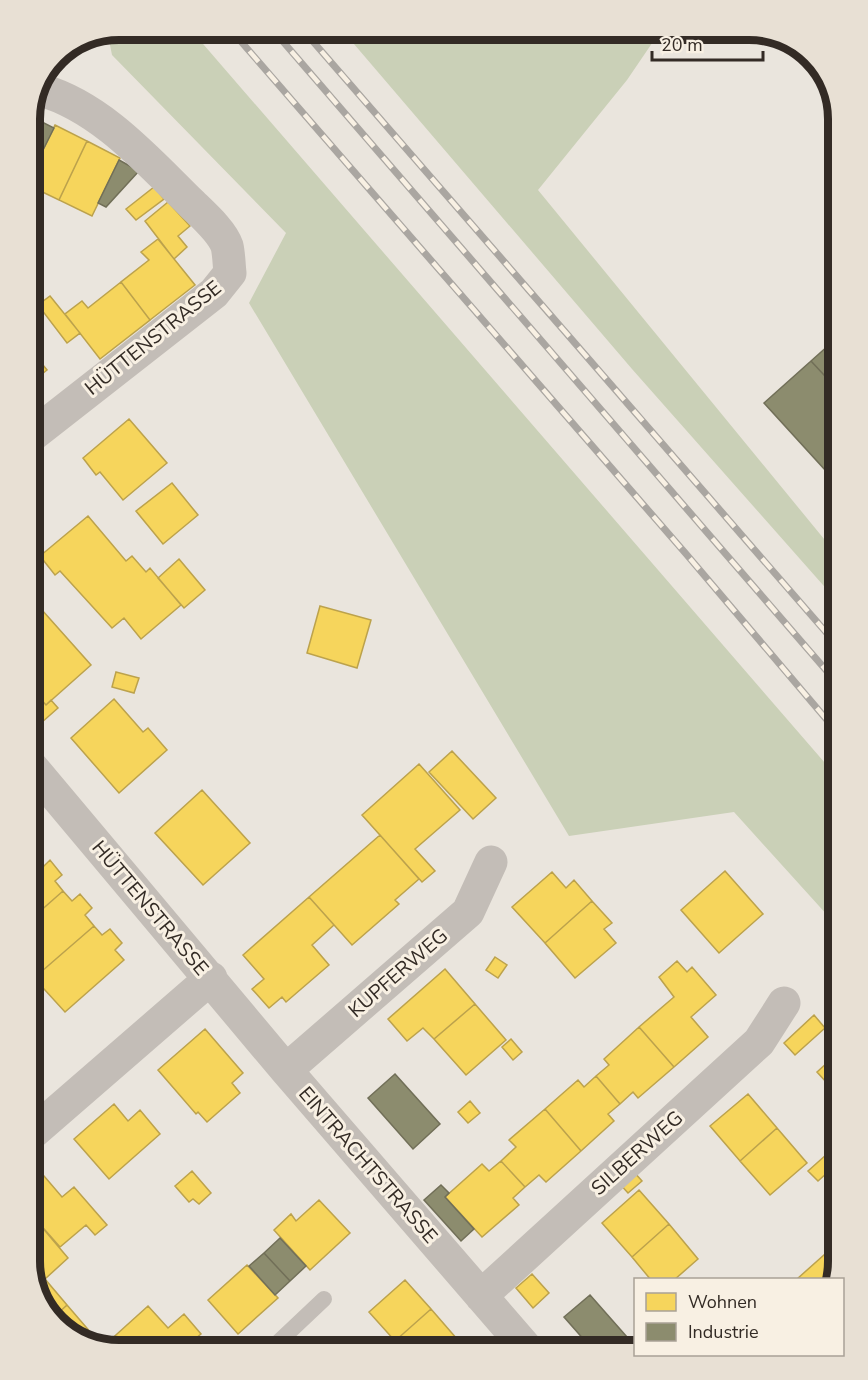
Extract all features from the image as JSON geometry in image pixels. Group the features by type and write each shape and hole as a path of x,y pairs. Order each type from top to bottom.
{"street":[{"name":"HÜTTENSTRASSE","path":"41,428 214,293 230,273 226,244 204,217 157,170 109,127 60,96 45,91"},
{"name":"HÜTTENSTRASSE","path":"41,778 211,978 41,1125"},
{"name":"KUPFERWEG","path":"286,1070 468,912 490,862"},
{"name":"EINTRACHTSTRASSE","path":"211,978 286,1070 519,1340"},
{"name":"SILBERWEG","path":"481,1296 759,1042 784,1003"}],"lane":[{"path":"281,1339 324,1299"}],"green space":[{"path":"200,40 828,766 828,916 734,812 569,836 249,303 286,233 112,55 109,41"},
{"path":"351,40 654,41 627,80 538,190 828,544 828,591 632,369"}],"building: Wohnen":[{"path":"55,125 87,141 59,200 41,191 41,154"},
{"path":"87,141 120,158 92,216 59,200"},
{"path":"154,187 164,199 136,220 126,209"},
{"path":"168,202 190,226 178,236 187,247 174,259 145,221"},
{"path":"158,239 195,285 150,320 121,282 149,260 141,252"},
{"path":"121,282 150,320 100,359 65,314 82,301 88,308"},
{"path":"50,296 80,333 67,343 41,309 41,303"},
{"path":"41,363 47,370 41,375"},
{"path":"129,419 167,463 123,500 100,472 96,475 83,458"},
{"path":"172,483 198,515 163,544 136,511"},
{"path":"88,516 126,561 132,556 146,572 150,568 181,605 141,639 124,618 112,628 60,571 55,575 41,555"},
{"path":"179,559 205,590 184,608 158,578"},
{"path":"320,606 371,620 357,668 307,653"},
{"path":"41,611 91,665 46,705 41,699"},
{"path":"116,672 139,678 134,693 112,687"},
{"path":"41,699 46,705 51,700 58,708 41,723"},
{"path":"114,699 143,732 148,728 167,750 119,793 71,738"},
{"path":"452,751 496,798 473,819 429,772"},
{"path":"419,764 460,810 415,849 435,871 422,882 362,815"},
{"path":"202,790 250,843 203,885 155,833"},
{"path":"380,835 419,879 395,900 399,904 352,945 309,897"},
{"path":"50,860 62,875 55,881 63,891 41,910 41,865 43,867"},
{"path":"725,871 763,914 719,953 681,910"},
{"path":"552,872 566,888 574,880 592,901 545,943 512,907"},
{"path":"63,891 72,901 80,894 92,908 85,915 94,926 41,972 41,910"},
{"path":"309,897 334,925 312,945 329,965 286,1002 282,997 269,1008 252,989 264,979 243,955"},
{"path":"592,901 612,923 604,929 616,943 575,978 545,943"},
{"path":"94,926 102,935 110,929 122,943 115,950 124,960 65,1012 41,986 41,972"},
{"path":"495,957 507,965 498,978 486,970"},
{"path":"677,961 687,972 692,967 716,995 691,1017 708,1037 674,1067 639,1027 674,997 659,977"},
{"path":"445,969 475,1004 434,1039 423,1028 407,1041 388,1019"},
{"path":"475,1004 506,1040 466,1075 434,1039"},
{"path":"814,1015 825,1028 795,1055 784,1043"},
{"path":"639,1027 674,1067 638,1098 633,1092 620,1104 596,1076 609,1065 604,1059"},
{"path":"205,1029 243,1073 232,1083 240,1093 207,1122 198,1112 196,1114 158,1070"},
{"path":"511,1039 522,1052 513,1060 502,1047"},
{"path":"828,1062 828,1084 817,1072"},
{"path":"596,1076 620,1104 608,1114 614,1121 581,1151 545,1109 578,1080 584,1087"},
{"path":"748,1094 777,1128 740,1161 710,1126"},
{"path":"470,1101 480,1113 468,1123 458,1112"},
{"path":"114,1104 128,1121 140,1110 160,1134 109,1179 74,1139"},
{"path":"545,1109 581,1151 546,1182 539,1175 525,1187 501,1161 516,1147 509,1140"},
{"path":"777,1128 807,1163 770,1195 740,1161"},
{"path":"827,1154 828,1172 818,1181 808,1171"},
{"path":"501,1161 525,1187 513,1198 519,1205 482,1237 445,1197 482,1164 489,1171"},
{"path":"192,1171 211,1193 199,1204 193,1199 189,1202 175,1186"},
{"path":"633,1171 642,1181 628,1193 619,1183"},
{"path":"41,1172 62,1197 74,1187 107,1225 95,1235 86,1225 60,1247 41,1225"},
{"path":"639,1190 669,1224 632,1257 602,1223"},
{"path":"319,1200 350,1233 310,1270 274,1230 291,1214 296,1221"},
{"path":"669,1224 698,1259 676,1278 649,1278 632,1257"},
{"path":"41,1226 68,1258 45,1279 67,1305 59,1312 45,1286 42,1276"},
{"path":"828,1251 826,1278 798,1278"},
{"path":"247,1265 278,1298 238,1334 208,1300"},
{"path":"532,1274 549,1293 533,1308 516,1288"},
{"path":"405,1280 431,1309 397,1339 394,1339 369,1312"},
{"path":"67,1305 92,1334 75,1326 59,1312"},
{"path":"148,1306 168,1328 184,1314 201,1334 195,1339 112,1339"},
{"path":"431,1309 457,1339 456,1340 397,1339"}],"building: Industrie":[{"path":"41,122 54,128 41,154"},
{"path":"119,160 139,171 106,207 98,203"},
{"path":"828,346 828,379 811,361"},
{"path":"811,361 828,379 828,473 764,403"},
{"path":"395,1074 440,1124 413,1149 368,1098"},
{"path":"441,1185 449,1193 445,1197 474,1229 461,1241 424,1200"},
{"path":"280,1238 306,1266 290,1281 264,1253"},
{"path":"264,1253 290,1281 275,1295 249,1266"},
{"path":"590,1295 629,1340 584,1340 564,1317"}],"railway":[{"path":"240,40 687,555 828,721"},
{"path":"282,40 828,672"},
{"path":"312,40 828,634"}]}
